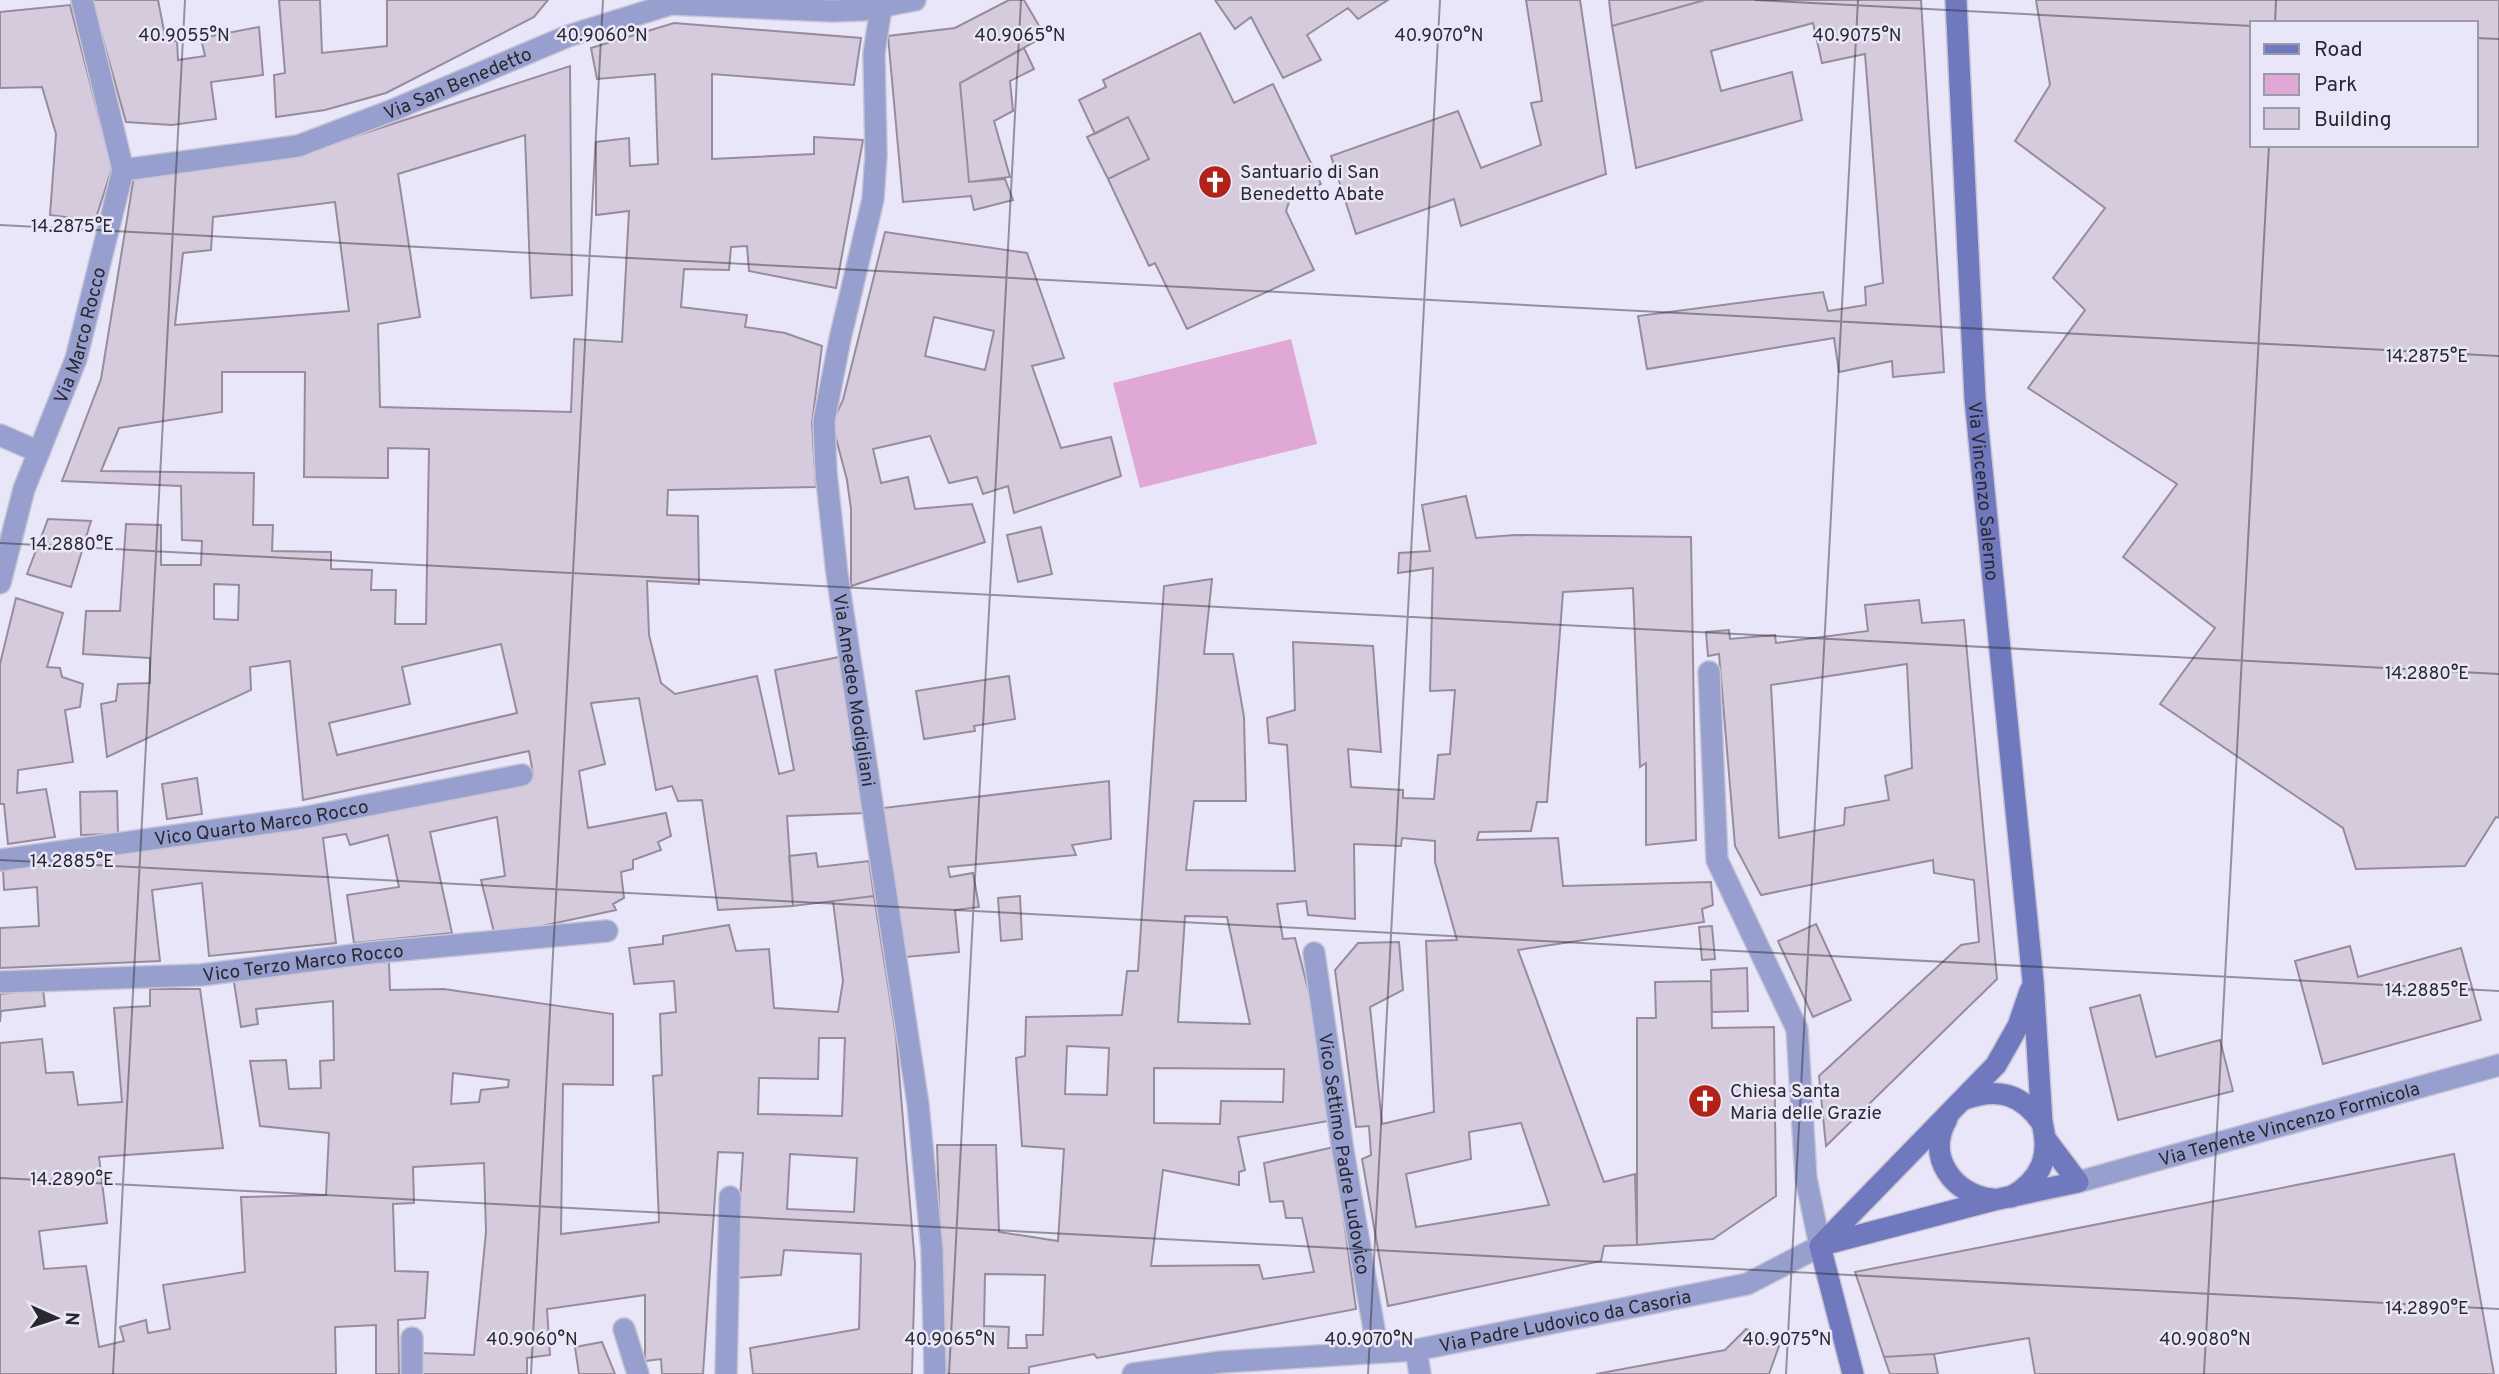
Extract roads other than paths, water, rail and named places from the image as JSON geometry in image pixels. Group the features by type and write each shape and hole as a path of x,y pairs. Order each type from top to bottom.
{"street":[{"name":"Via Marco Rocco","path":"0,583 24,489 76,359 123,170 82,0"},
{"name":"Via San Benedetto","path":"123,170 298,146 393,110 568,36 671,4 832,11 881,8 915,0"},
{"name":"Via Vincenzo Salerno","path":"1956,0 1975,399 2033,981 2044,1132"},
{"name":"Via Amedeo Modigliani","path":"881,8 874,53 876,155 873,199 824,421 826,472 837,574 918,1104 932,1251 935,1374"},
{"path":"0,435 39,452"},
{"path":"1709,672 1717,860 1797,1029 1806,1178 1819,1246 1853,1374"},
{"name":"Vico Quarto Marco Rocco","path":"0,860 302,818 522,775"},
{"name":"Vico Terzo Marco Rocco","path":"0,982 201,975 369,953 607,931"},
{"name":"Vico Settimo Padre Ludovico","path":"1314,953 1343,1152 1378,1352"},
{"path":"1819,1246 1996,1065 2018,1026 2033,981"},
{"name":"Via Tenente Vincenzo Formicola","path":"2078,1182 2499,1065"},
{"path":"1819,1246 2003,1198 2078,1182 2044,1132 2032,1109 2017,1098 2001,1092 1982,1093 1959,1105 1943,1126 1941,1161 1961,1190 1977,1197 2003,1198 2027,1188 2038,1175 2045,1158 2044,1132"},
{"path":"726,1374 730,1197"},
{"name":"Via Padre Ludovico da Casoria","path":"1133,1374 1416,1350 1747,1284 1819,1246"},
{"path":"624,1329 638,1374"},
{"path":"412,1338 412,1374"},
{"path":"1416,1350 1420,1374"}],"place":[{"name":"Santuario di San Benedetto Abate","path":"1215,182"},
{"name":"Chiesa Santa Maria delle Grazie","path":"1705,1101"}]}
